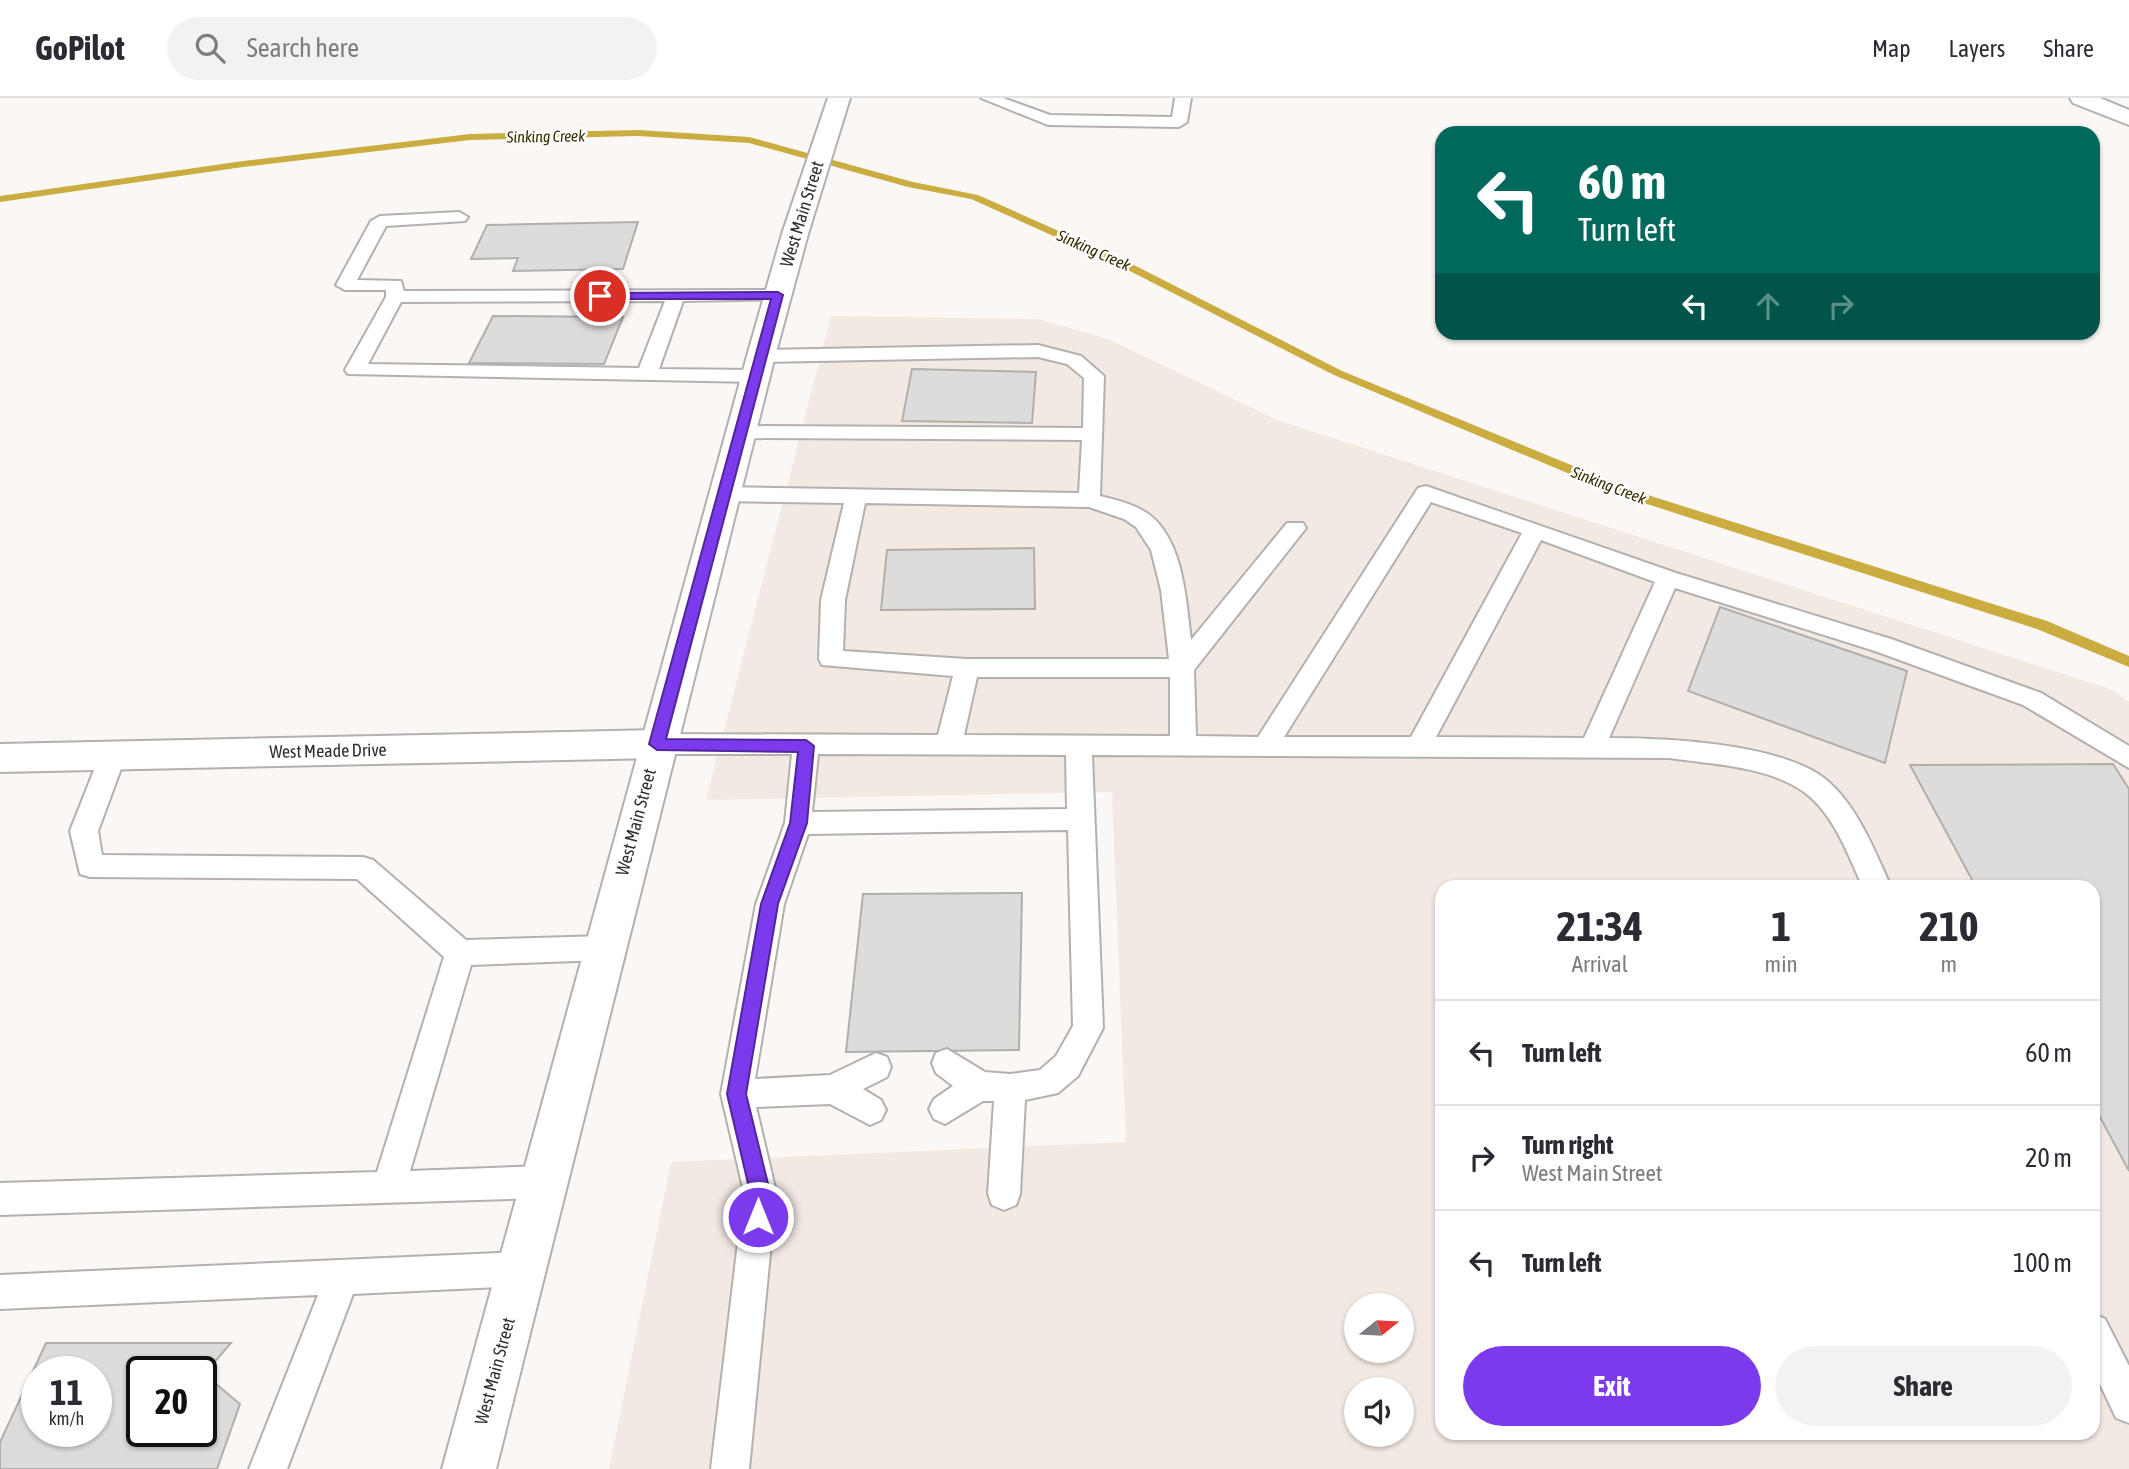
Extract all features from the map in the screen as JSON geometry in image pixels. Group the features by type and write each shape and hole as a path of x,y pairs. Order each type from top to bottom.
{"main road":[{"path":"2081,98 2129,118"},
{"name":"West Main Street","path":"469,1469 758,366 794,234 838,104"},
{"name":"West Meade Drive","path":"0,758 657,744"}],"lane":[{"path":"996,99 1048,120 1179,122 1183,98"},
{"path":"459,217 380,221 345,285 395,285 395,297 355,370 647,374 1038,351 1074,360 1094,376 1089,500"},
{"path":"395,297 778,295"},
{"path":"647,374 676,296"},
{"path":"741,432 1093,434"},
{"path":"724,494 1089,500 1106,504 1145,523 1162,549 1172,591 1182,668 1183,747"},
{"path":"1264,747 1426,494 1668,578 1883,645 2032,699 2129,758"},
{"path":"856,496 833,600 831,659 967,668 1182,668"},
{"path":"1182,668 1295,528"},
{"path":"1418,747 1535,530"},
{"path":"1592,748 1668,578"},
{"path":"949,744 967,668"},
{"path":"657,744 1669,748 1776,769 1813,784 1847,824 1874,880"},
{"path":"730,1469 760,1192 737,1094 770,904 798,823 806,746"},
{"path":"945,1109 995,1087 1047,1083 1067,1066 1088,1028 1079,747"},
{"path":"113,755 84,831 90,866 363,868 460,953 604,948"},
{"path":"798,823 1081,819"},
{"path":"389,1188 460,953"},
{"path":"947,1063 995,1087"},
{"path":"737,1094 833,1089 877,1067"},
{"path":"995,1087 1004,1194"},
{"path":"833,1089 870,1110"},
{"path":"0,1199 543,1182"},
{"path":"0,1292 521,1269"},
{"path":"268,1469 342,1277"},
{"path":"2100,1345 2129,1405"}],"shaded area":[{"path":"831,316 1038,319 1108,339 1277,420 2113,690 2129,702 2129,1469 609,1469 671,1162 1126,1142 1112,792 706,800"}],"building":[{"path":"638,222 623,269 513,271 518,258 471,259 487,225"},
{"path":"493,316 623,317 604,364 469,363"},
{"path":"912,369 1036,372 1032,423 902,421"},
{"path":"1034,548 1035,609 881,610 887,550"},
{"path":"1720,607 1907,671 1885,763 1688,691"},
{"path":"2113,764 2129,789 2129,1171 2100,1117 2100,880 1972,880 1910,765"},
{"path":"1022,893 1019,1050 846,1052 863,894"},
{"path":"46,1343 231,1343 217,1359 217,1356 126,1356 126,1447 217,1447 217,1385 240,1404 217,1469 0,1469 0,1442 21,1397 21,1447 112,1447 112,1356 40,1356"}],"waterway":[{"name":"Sinking Creek","path":"0,199 243,164 470,137 638,133 749,140 912,185 974,197 1122,263 1338,373 1627,493 2042,625 2129,662"}],"route":[{"path":"600,296 778,295 657,744 806,746 798,823 770,904 737,1094 760,1192 758,1217"}]}
